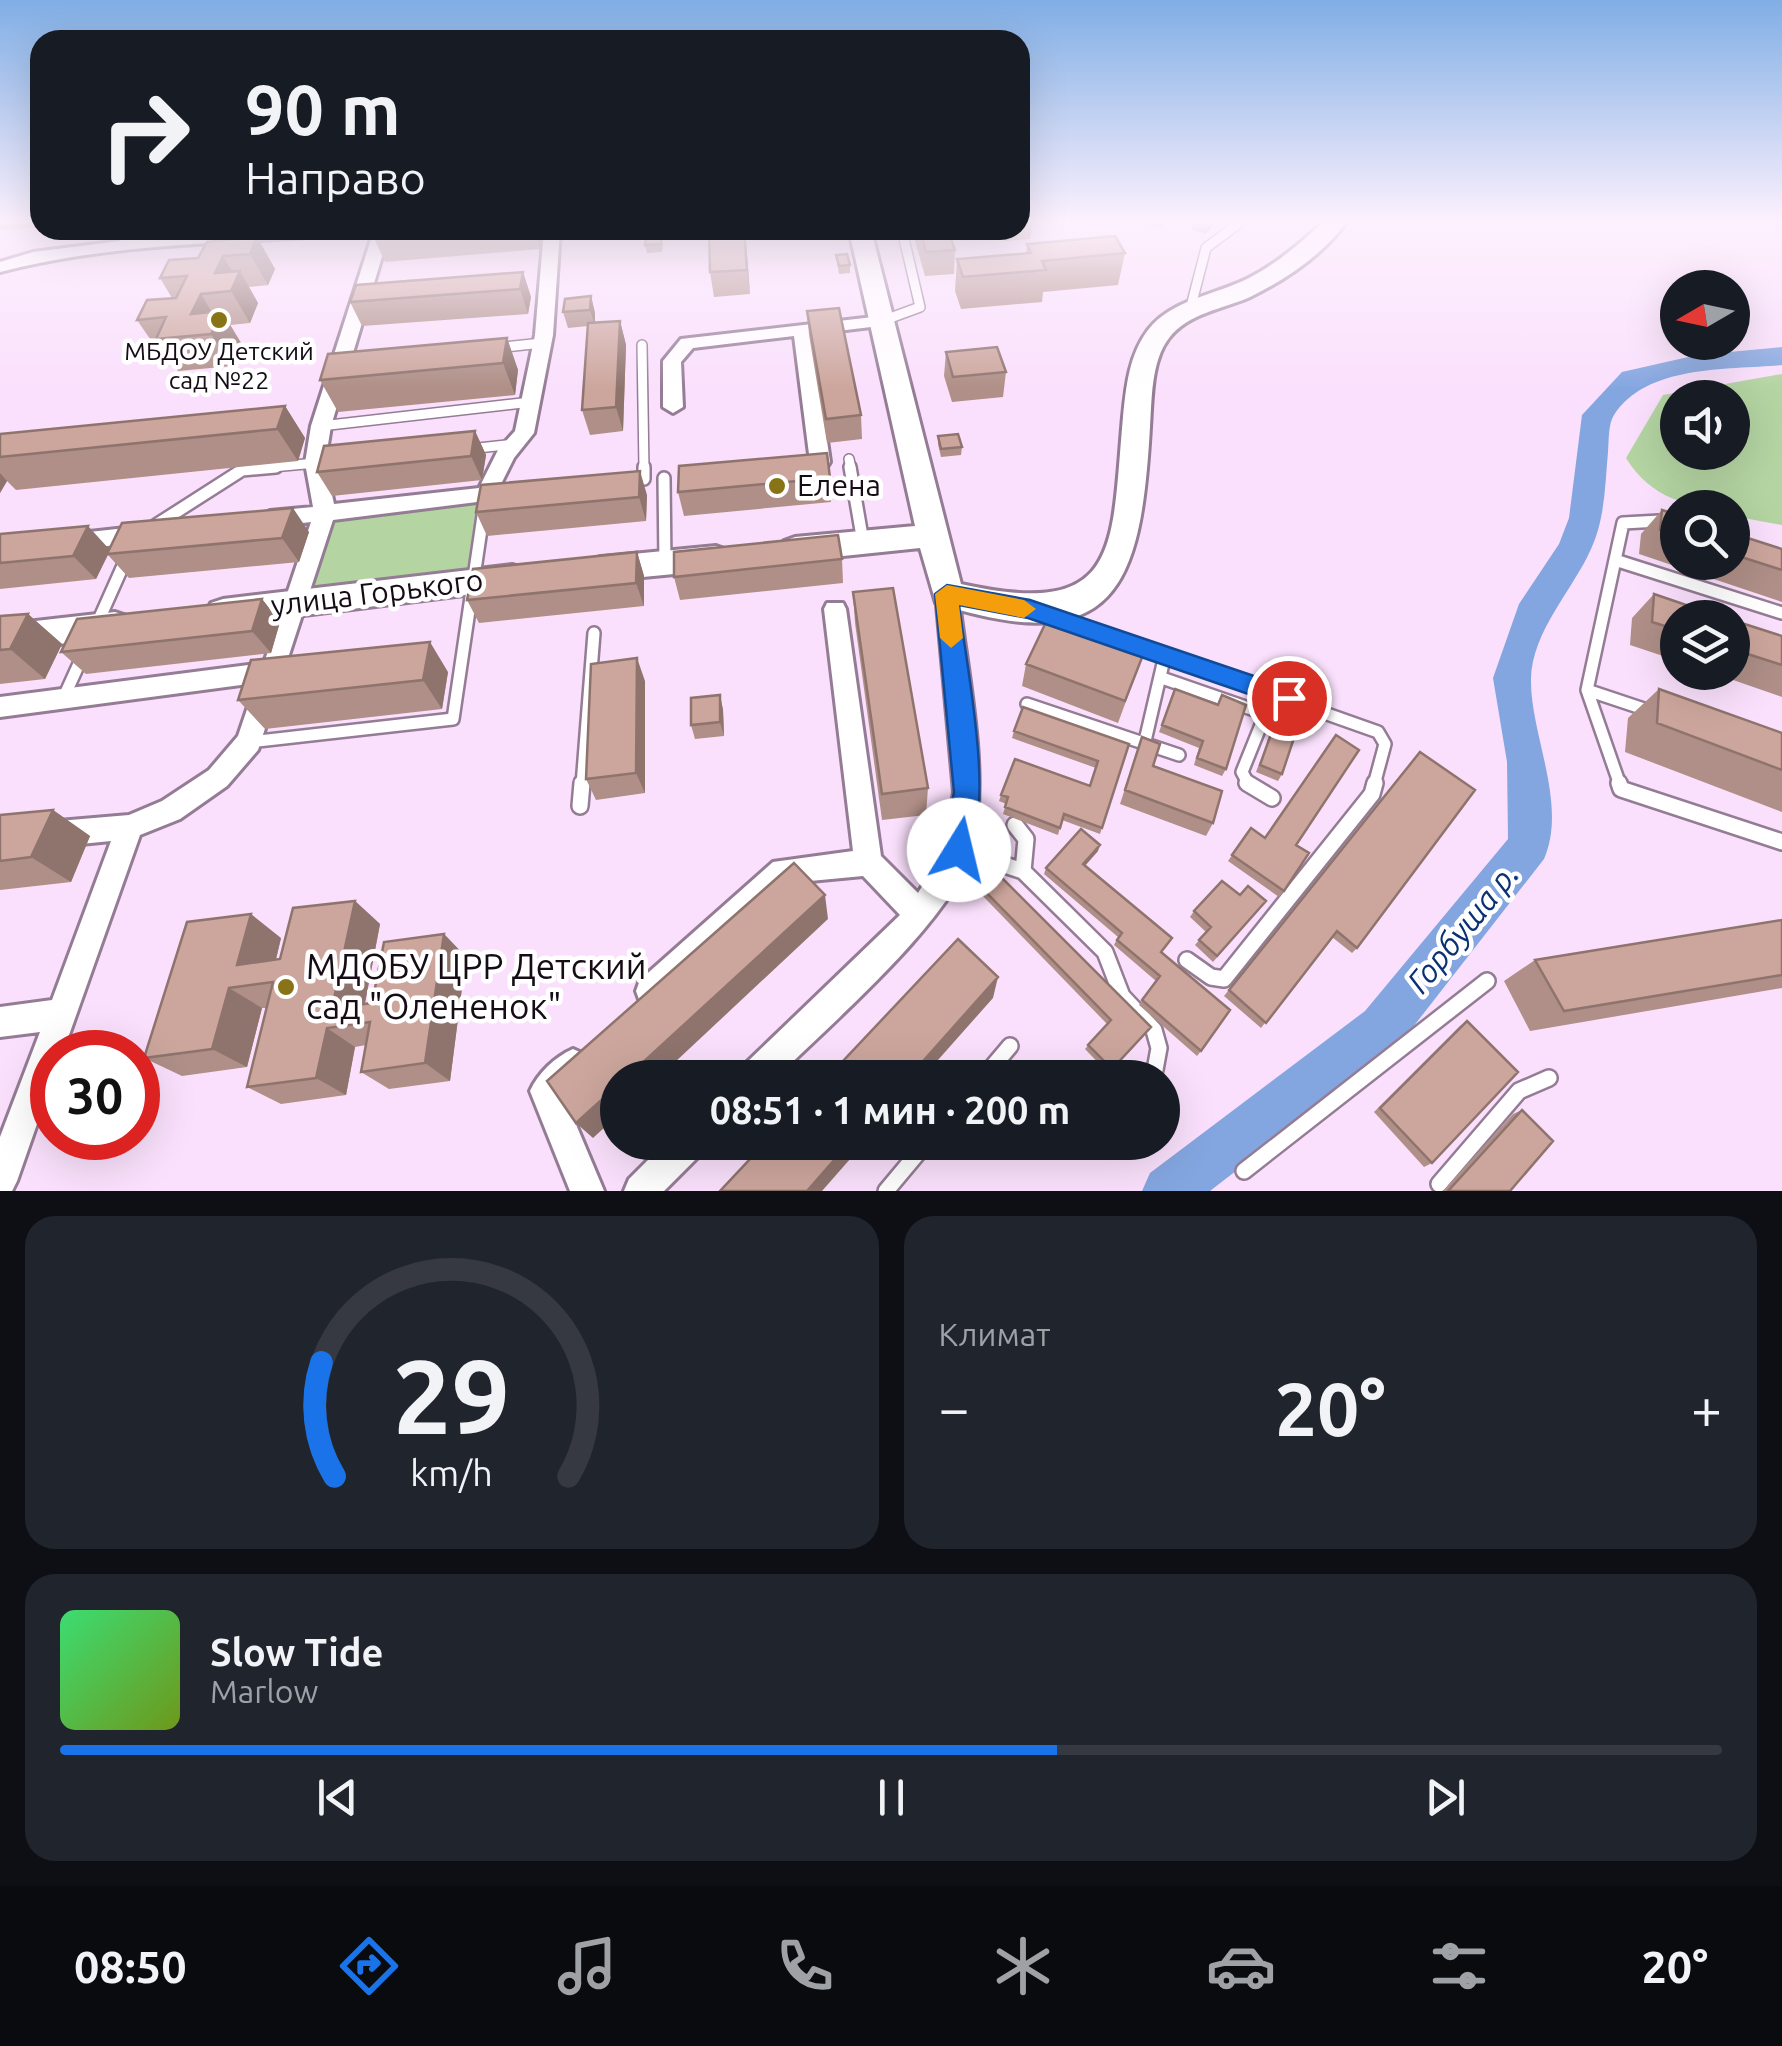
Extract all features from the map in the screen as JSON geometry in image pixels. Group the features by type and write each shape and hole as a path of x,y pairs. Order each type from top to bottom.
{"street":[{"path":"0,840 130,827 171,810 218,778 248,742 325,513 321,426 347,372 370,279"},
{"path":"250,522 486,495 524,433 542,344 548,279"},
{"path":"771,1060 920,915 959,850 968,792 947,594 872,279"},
{"path":"947,594 1030,610 1069,606 1090,596 1117,569 1140,386 1155,338 1168,322 1190,310 1244,291 1266,279"},
{"path":"673,406 672,361 687,343 882,321"},
{"path":"802,328 820,462"},
{"path":"39,545 194,528"},
{"name":"улица Горького","path":"188,616 472,581 934,535"},
{"path":"835,609 868,862 920,915"},
{"path":"0,639 151,620"},
{"path":"0,708 275,670"},
{"path":"0,1182 130,827"},
{"path":"629,1012 783,871 868,862"},
{"path":"0,1022 64,1013"},
{"path":"587,1191 546,1091 601,1038"},
{"path":"641,1191 671,1160"}],"lane":[{"path":"882,321 920,307 913,279"},
{"path":"1190,310 1198,279"},
{"path":"488,349 542,344"},
{"path":"642,344 644,480"},
{"path":"321,426 530,402"},
{"path":"455,450 514,444"},
{"path":"850,459 864,542"},
{"path":"63,699 138,534 185,509 242,470 325,462"},
{"path":"664,478 666,563"},
{"path":"248,742 453,718 486,495"},
{"path":"1660,521 1623,523 1587,690 1620,789 1782,842"},
{"path":"1616,560 1782,613"},
{"path":"1030,610 1320,709 1378,732 1385,744 1372,794 1224,978 1211,978 1188,960"},
{"path":"580,806 594,633"},
{"path":"1145,741 1166,656"},
{"path":"1162,678 1260,712 1263,720 1242,772 1249,786 1272,798"},
{"path":"1587,690 1658,714"},
{"path":"1028,704 1180,755"},
{"path":"1015,825 1026,839 1022,871"},
{"path":"959,850 1022,871 1105,952 1122,996 1154,1030 1159,1048 1157,1060"},
{"path":"1244,1171 1487,981"},
{"path":"998,1060 1010,1046"},
{"path":"1440,1184 1519,1091 1549,1078"},
{"path":"886,1191 913,1160"}],"green space":[{"path":"1782,374 1782,525 1750,519 1750,490 1660,492 1647,483 1626,458 1660,400 1660,470 1750,470 1748,380"},
{"path":"486,495 473,581 298,603 325,513"}],"building":[{"path":"186,279 237,279 231,291 201,294 191,314 222,311 211,334 156,339 166,317 137,320 147,300 176,298"},
{"path":"438,279 522,279 520,289 350,302 356,285"},
{"path":"591,296 590,310 563,312 565,299"},
{"path":"839,308 861,415 826,419 807,311"},
{"path":"620,321 616,407 582,410 588,323"},
{"path":"507,338 503,363 320,380 328,354"},
{"path":"997,347 1006,372 953,377 946,352"},
{"path":"285,406 277,429 0,457 0,434"},
{"path":"475,431 471,456 317,472 324,446"},
{"path":"958,434 962,447 941,449 938,436"},
{"path":"827,453 830,478 678,492 679,466"},
{"path":"640,471 639,497 476,512 481,485"},
{"path":"293,508 282,538 107,554 122,523"},
{"path":"88,526 73,556 0,563 0,534"},
{"path":"838,535 842,559 674,577 674,552"},
{"path":"1750,539 1782,549 1782,570 1750,560"},
{"path":"637,552 636,583 467,600 473,569"},
{"path":"893,588 928,788 882,794 853,592"},
{"path":"1654,594 1672,600 1660,600 1660,624 1652,622"},
{"path":"262,599 252,631 61,652 77,619"},
{"path":"28,614 10,649 0,650 0,616"},
{"path":"1047,620 1143,655 1125,701 1026,664"},
{"path":"1750,626 1782,636 1782,665 1750,655"},
{"path":"430,642 423,680 238,700 251,660"},
{"path":"637,658 636,773 586,779 591,664"},
{"path":"1175,689 1218,705 1222,695 1246,705 1226,769 1197,758 1203,741 1162,725"},
{"path":"1659,689 1782,733 1782,770 1657,723"},
{"path":"720,695 720,722 691,725 691,698"},
{"path":"1023,707 1129,744 1102,828 1064,814 1060,828 1005,807 1008,797 1001,795 1015,759 1090,786 1098,761 1014,731"},
{"path":"1277,717 1298,726 1282,774 1260,765"},
{"path":"1336,735 1359,750 1296,845 1309,853 1284,891 1232,855 1251,828 1265,838"},
{"path":"1142,737 1160,744 1153,766 1222,791 1213,823 1125,790"},
{"path":"1420,752 1475,790 1357,948 1337,931 1266,1023 1229,990"},
{"path":"53,810 31,857 0,861 0,815"},
{"path":"1081,829 1100,845 1083,864 1172,938 1161,952 1230,1010 1201,1051 1142,1000 1160,976 1117,940 1122,933 1046,868"},
{"path":"794,863 825,895 646,1060 600,1060 600,1101 576,1123 547,1081"},
{"path":"995,871 1151,1027 1120,1060 1103,1060 1088,1045 1111,1020 979,885"},
{"path":"1222,881 1240,895 1248,886 1266,901 1217,956 1199,940 1211,927 1194,911"},
{"path":"355,901 332,1008 372,1003 384,942 444,934 425,1063 361,1072 370,1022 327,1028 316,1078 247,1087 273,982 229,988 212,1049 160,1056 160,1030 153,1030 187,922 251,914 237,965 280,959 293,908"},
{"path":"1782,920 1782,975 1564,1011 1535,960"},
{"path":"958,939 998,977 924,1060 844,1060"},
{"path":"1467,1021 1518,1072 1432,1163 1380,1108"},
{"path":"1522,1110 1553,1141 1510,1191 1448,1191"},
{"path":"749,1160 834,1160 807,1191 720,1191"}],"waterway":[{"name":"Горбуша р.","path":"1168,1191 1382,1028 1529,845 1527,762 1512,678 1537,604 1575,548 1585,518 1597,415 1632,379 1697,364 1782,356"}],"slow traffic":[{"path":"951,638 947,594 1024,609"}],"place":[{"name":"МБДОУ Детский сад №22","path":"219,320"},
{"name":"Елена","path":"777,486"},
{"name":"МДОБУ ЦРР Детский сад \"Олененок\"","path":"286,987"}],"route":[{"path":"959,850 968,792 947,594 1030,610 1289,698"}]}
